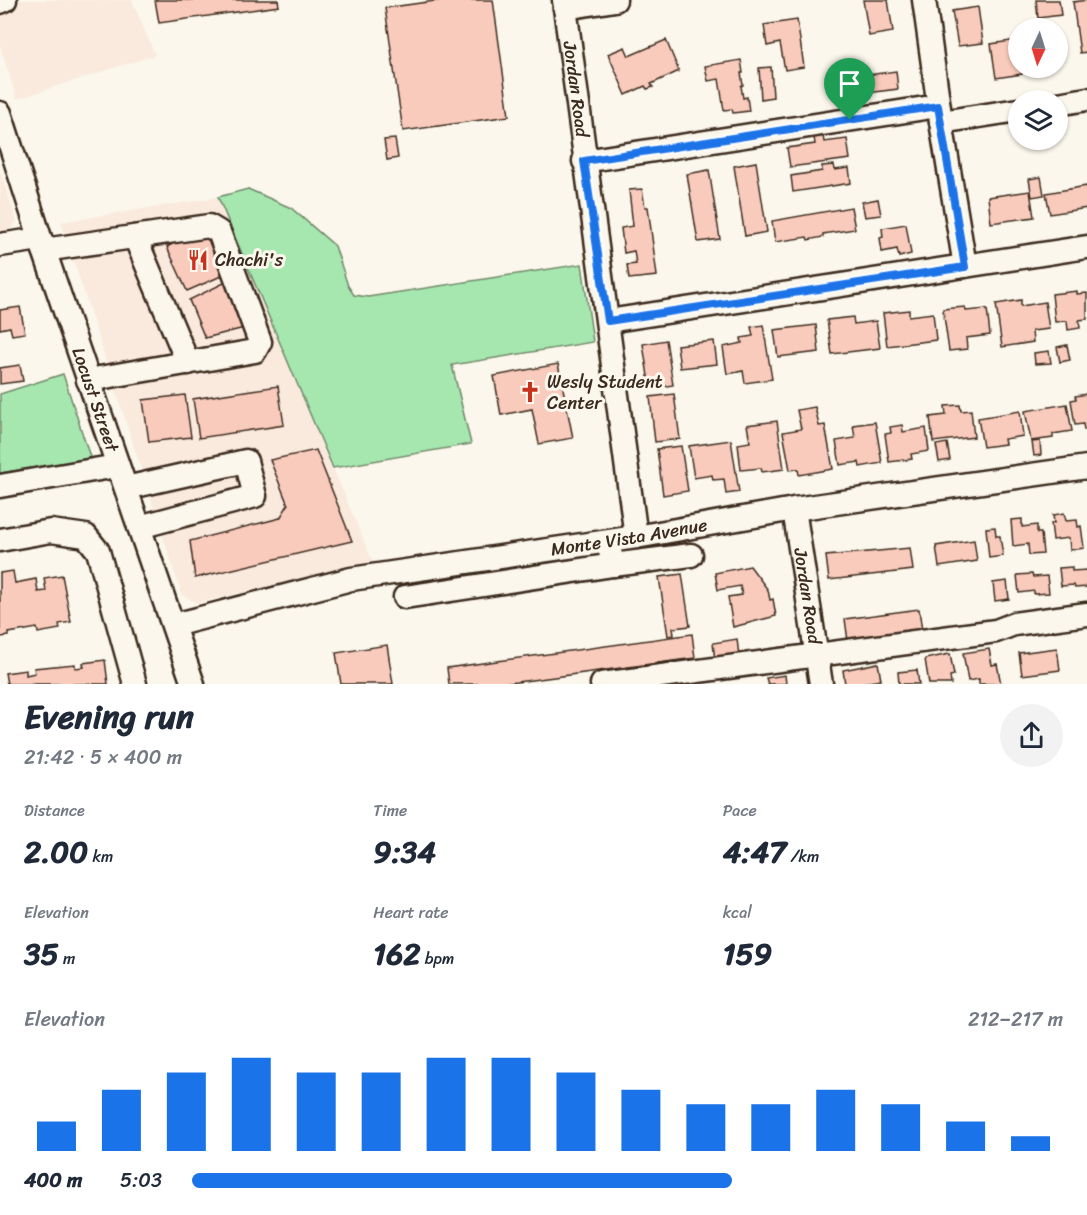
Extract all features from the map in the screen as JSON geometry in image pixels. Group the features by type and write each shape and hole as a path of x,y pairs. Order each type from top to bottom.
{"street":[{"path":"564,4 615,0"},
{"path":"924,0 965,267"},
{"name":"Jordan Road","path":"564,4 636,537"},
{"path":"1068,102 1087,99"},
{"path":"584,161 940,114 1008,111"},
{"name":"Locust Street","path":"0,113 117,466 193,684"},
{"path":"0,244 42,244 135,237 209,226 219,232 260,342 255,351 88,380"},
{"path":"135,237 188,363"},
{"path":"608,321 1087,247"},
{"path":"126,488 246,461 255,496 139,527"},
{"path":"0,486 117,466"},
{"name":"Monte Vista Avenue","path":"174,625 351,579 636,537 794,509 1087,467"},
{"name":"Jordan Road","path":"794,509 821,684"},
{"path":"0,540 51,531 86,536 98,551 135,684"},
{"path":"608,540 613,565"},
{"path":"405,597 691,555"},
{"path":"602,684 817,657 996,631 1014,624 1087,614"}],"shaded area":[{"path":"0,0 132,0 155,55 17,99 0,46"},
{"path":"0,171 17,221 8,232 0,234"},
{"path":"218,197 373,562 197,603 182,595 61,222"}],"green space":[{"path":"248,189 291,208 335,246 348,286 354,295 368,297 582,264 593,342 452,365 471,444 333,468 218,197"},
{"path":"63,374 90,457 85,460 0,473 0,394"}],"building":[{"path":"155,0 278,0 279,6 159,23"},
{"path":"442,0 493,0 509,116 403,131 385,8"},
{"path":"863,0 888,0 893,32 869,36"},
{"path":"1036,0 1059,0 1061,15 1038,18"},
{"path":"1087,0 1087,52 1080,53 1073,2"},
{"path":"978,7 983,43 958,46 952,11"},
{"path":"797,20 804,67 785,70 780,43 767,46 764,25"},
{"path":"666,40 679,71 651,84 653,87 647,89 645,86 626,95 608,54 625,47 629,56"},
{"path":"1008,41 1008,76 996,78 991,44"},
{"path":"741,60 743,85 741,86 743,98 747,97 749,111 733,113 732,109 724,110 719,79 708,81 705,66"},
{"path":"771,67 773,97 761,99 759,68"},
{"path":"868,70 868,75 896,71 898,89 851,95 849,82 862,80 861,71"},
{"path":"823,136 824,142 847,139 850,159 790,167 787,148 815,144 814,137"},
{"path":"395,139 398,158 387,160 384,140"},
{"path":"756,162 767,232 745,236 734,166"},
{"path":"834,165 835,170 849,168 851,183 793,192 791,176 822,171 822,166"},
{"path":"709,170 720,239 698,242 687,174"},
{"path":"1041,177 1044,195 1032,197 1029,179"},
{"path":"1087,186 1087,208 1050,214 1046,193"},
{"path":"642,189 645,207 648,207 657,276 629,279 627,265 636,264 634,251 624,253 621,228 633,226 629,190"},
{"path":"1030,191 1034,217 991,223 988,197"},
{"path":"878,199 881,215 865,217 862,202"},
{"path":"851,207 855,229 823,234 823,237 808,240 807,237 775,242 772,221"},
{"path":"906,224 911,254 899,257 897,249 882,252 880,238 883,237 882,228"},
{"name":"Chachi's","path":"214,237 228,273 187,291 167,247 174,243"},
{"path":"230,280 252,326 205,338 189,300"},
{"path":"1077,291 1077,294 1087,293 1087,319 1079,320 1080,328 1068,330 1067,321 1055,322 1052,294"},
{"path":"1021,300 1021,306 1045,302 1049,329 1032,331 1033,342 1002,347 996,304"},
{"path":"20,307 25,333 12,335 10,327 0,329 0,310"},
{"path":"965,307 966,311 987,309 990,335 966,338 967,349 949,351 943,309"},
{"path":"909,310 909,316 933,313 936,340 887,346 883,313"},
{"path":"853,317 854,324 876,321 880,348 832,354 827,320"},
{"path":"763,325 772,379 745,383 743,371 727,374 723,347 742,343 741,338 753,336 751,327"},
{"path":"816,325 819,352 778,357 774,330"},
{"path":"666,340 673,385 650,389 643,344"},
{"path":"714,341 717,364 680,368 677,345"},
{"path":"1067,345 1070,360 1060,362 1057,347"},
{"path":"1049,351 1051,363 1035,364 1034,353"},
{"name":"Wesly Student Center","path":"558,364 573,438 539,444 532,409 501,415 494,376"},
{"path":"20,365 23,381 0,384 0,368"},
{"path":"278,386 284,425 199,438 193,399"},
{"path":"674,394 680,439 655,442 650,397"},
{"path":"1087,394 1087,429 1084,430 1083,424 1075,425 1071,400 1076,399 1075,396"},
{"path":"185,395 191,437 149,442 143,400"},
{"path":"1067,404 1072,431 1053,434 1053,438 1031,441 1025,411"},
{"path":"960,405 961,411 971,410 974,437 933,442 930,417 946,415 945,406"},
{"path":"815,407 819,426 825,425 833,469 799,475 798,469 790,470 783,432 801,429 797,410"},
{"path":"1020,411 1023,436 1004,439 1005,444 983,447 978,418"},
{"path":"777,421 784,469 762,472 761,468 741,470 738,444 750,442 747,425"},
{"path":"875,422 882,463 860,467 859,462 840,465 836,441 855,438 853,425"},
{"path":"902,425 903,432 926,428 929,451 911,454 912,459 889,462 885,434 891,433 890,427"},
{"path":"731,440 739,492 726,494 724,479 713,480 712,475 694,478 689,446"},
{"path":"1040,441 1041,455 1034,456 1032,442"},
{"path":"947,443 950,460 939,462 936,445"},
{"path":"681,446 688,491 663,495 657,449"},
{"path":"316,450 352,541 195,578 190,541 280,518 288,505 270,460"},
{"path":"1064,513 1066,521 1077,520 1078,527 1081,526 1084,548 1070,550 1069,538 1053,540 1051,523 1054,523 1053,515"},
{"path":"1022,519 1022,527 1037,525 1037,533 1041,533 1043,554 1029,555 1028,544 1013,546 1011,520"},
{"path":"995,527 996,536 1000,536 1003,556 989,558 986,528"},
{"path":"974,540 977,561 939,567 936,546"},
{"path":"910,548 913,570 829,580 826,556"},
{"path":"750,566 768,590 770,600 773,599 776,616 733,627 728,597 742,595 740,586 718,590 715,573"},
{"path":"1072,567 1072,571 1087,570 1087,587 1061,586 1059,568"},
{"path":"13,571 15,583 36,579 38,592 46,591 44,578 62,575 71,622 59,624 60,629 38,633 37,628 0,637 0,573"},
{"path":"682,574 690,626 673,628 674,635 668,636 659,577"},
{"path":"1032,574 1033,577 1047,576 1049,593 1034,594 1034,591 1019,593 1017,575"},
{"path":"1007,581 1009,599 995,601 993,583"},
{"path":"919,609 922,631 848,641 845,619"},
{"path":"692,634 695,658 502,684 449,684 447,668"},
{"path":"737,639 739,656 715,660 713,643"},
{"path":"387,645 393,684 341,684 336,653"},
{"path":"1057,648 1060,670 1022,675 1019,653"},
{"path":"989,649 992,665 997,664 1001,684 979,684 979,679 968,681 963,653"},
{"path":"950,654 954,675 950,676 951,684 929,684 925,659"},
{"path":"105,660 108,684 7,684 5,673 26,670 26,675 35,673 34,668 75,664 75,668 84,667 83,663"},
{"path":"878,663 881,680 845,684 843,670"},
{"path":"917,670 919,684 899,684 898,672"},
{"path":"785,675 786,684 768,684 766,678"}],"place":[{"name":"Chachi's","path":"198,260"},
{"name":"Wesly Student Center","path":"530,392"}],"route":[{"path":"938,106 965,267 608,321 584,161 850,120 938,106"}]}
